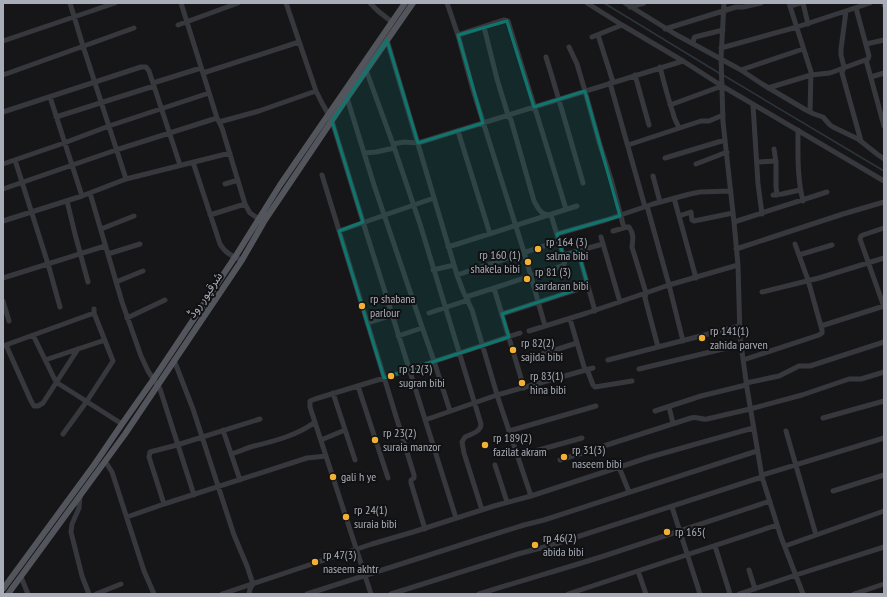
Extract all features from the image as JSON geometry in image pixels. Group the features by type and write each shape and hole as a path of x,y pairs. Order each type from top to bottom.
{"main road":[{"name":"شرقپور روڈ","path":"8,594 125,434 155,383 280,185 405,3"},
{"name":"شرقپور روڈ","path":"3,589 94,465 122,424 174,360 242,260 265,220 413,3"}],"street":[{"path":"70,3 126,179"},
{"path":"3,41 115,3"},
{"path":"181,3 245,204 250,213 259,218"},
{"path":"178,25 224,6 238,3"},
{"path":"286,3 316,91 332,121 456,518"},
{"path":"370,3 392,22"},
{"path":"447,3 524,252 545,326"},
{"path":"587,3 753,105 884,181"},
{"path":"625,3 665,28 741,70 768,88 810,112 823,117 830,125 861,141 884,159"},
{"path":"630,7 644,3"},
{"path":"724,3 721,48 723,115 738,265 739,326 746,384 762,476 777,525 802,594"},
{"path":"665,28 724,12 736,7 761,3"},
{"path":"808,24 801,3 790,4 811,75 810,112"},
{"path":"721,48 808,24 870,3"},
{"path":"768,88 811,75 830,73 869,58 870,56 866,44 859,6"},
{"path":"846,11 841,48 844,68 842,73 861,141"},
{"path":"458,35 504,20 508,21 566,210"},
{"path":"622,25 595,36 612,82 628,145 669,285 683,341"},
{"path":"484,27 508,115 511,120 534,201 541,212 552,215"},
{"path":"3,75 134,28"},
{"path":"693,44 695,37 723,30"},
{"path":"387,40 448,247 460,285 472,310 497,395 531,496"},
{"path":"866,44 884,40"},
{"path":"56,117 153,84 299,42"},
{"path":"569,47 577,64 624,228"},
{"path":"741,70 803,49"},
{"path":"546,57 560,99 583,183"},
{"path":"866,60 884,124"},
{"path":"364,152 376,152 404,142 418,143 683,61"},
{"path":"3,112 146,67 148,69 180,165"},
{"path":"660,67 673,115 677,120 679,128"},
{"path":"366,70 413,205 482,426 476,432 464,437 462,442 466,461 482,510"},
{"path":"871,77 884,73"},
{"path":"635,75 649,125"},
{"path":"670,105 722,86"},
{"path":"3,189 170,133 259,111 316,91"},
{"path":"3,164 109,126 209,93"},
{"path":"50,97 82,196"},
{"path":"347,98 384,215 450,411"},
{"path":"753,105 758,184 762,214"},
{"path":"628,145 701,120 709,121 723,115"},
{"path":"798,130 798,169 800,190 803,200"},
{"path":"458,131 490,234"},
{"path":"665,158 725,140"},
{"path":"774,149 776,161 775,195 800,190"},
{"path":"696,164 727,152"},
{"path":"3,221 82,196 126,179 230,153"},
{"path":"15,160 60,307"},
{"path":"757,162 776,161"},
{"path":"193,162 220,244 225,251 242,260"},
{"path":"322,175 414,475 411,483 425,528"},
{"path":"653,176 660,202"},
{"path":"225,184 238,180"},
{"path":"557,234 620,216 674,198 700,192 731,191"},
{"path":"90,192 127,318 141,356 161,393 194,494"},
{"path":"734,222 827,192"},
{"path":"339,231 434,198"},
{"path":"674,198 696,278"},
{"path":"67,201 88,282"},
{"path":"736,249 884,202"},
{"path":"210,215 245,204"},
{"path":"448,247 578,206"},
{"path":"679,216 691,212 692,220 694,221 733,213"},
{"path":"429,313 494,288 563,265 565,262 564,254 552,215"},
{"path":"101,229 134,216"},
{"path":"613,231 629,227 633,236 632,247 646,293 646,302 658,347"},
{"path":"821,326 884,307 860,237 884,228"},
{"path":"601,237 620,302"},
{"path":"457,275 559,241"},
{"path":"108,254 140,244"},
{"path":"564,254 603,244"},
{"path":"743,360 819,335 822,332 808,280 795,244"},
{"path":"799,255 832,245"},
{"path":"3,278 105,246"},
{"path":"578,251 595,311"},
{"path":"762,292 884,258"},
{"path":"433,270 454,265"},
{"path":"529,331 595,311 669,285 738,265"},
{"path":"116,282 143,271"},
{"path":"502,314 588,286"},
{"path":"494,288 524,388"},
{"path":"127,318 165,300"},
{"path":"3,301 9,320"},
{"path":"63,434 113,361 94,311 5,346 34,406 38,406 43,403 78,349"},
{"path":"367,323 392,315"},
{"path":"570,318 586,370 593,385 595,387 632,381"},
{"path":"608,360 739,326"},
{"path":"398,336 422,328"},
{"path":"371,594 315,422 310,401 520,333"},
{"path":"33,335 56,382 122,424"},
{"path":"45,360 105,340"},
{"path":"655,411 701,396 779,376 800,366 810,366 884,342"},
{"path":"539,355 577,343"},
{"path":"639,369 741,346"},
{"path":"174,360 193,409 234,535 253,584 249,594"},
{"path":"425,420 497,395 594,368"},
{"path":"560,460 695,417 707,420 802,395 849,379 861,378 884,372"},
{"path":"358,386 388,478"},
{"path":"333,393 356,460"},
{"path":"823,418 884,401"},
{"path":"509,432 596,406"},
{"path":"669,407 673,423"},
{"path":"164,504 149,458 149,453 260,419"},
{"path":"231,454 298,432 315,422"},
{"path":"222,594 357,549 507,502 531,496 650,457 754,428"},
{"path":"223,430 240,480"},
{"path":"321,440 346,430"},
{"path":"786,431 816,535"},
{"path":"517,456 582,438"},
{"path":"391,594 518,554 552,545 672,507 795,465 884,438"},
{"path":"307,594 758,451"},
{"path":"127,517 308,458 326,456"},
{"path":"105,461 112,472 144,571 154,594"},
{"path":"495,465 507,502"},
{"path":"619,467 629,492"},
{"path":"833,491 884,475"},
{"path":"80,496 79,508 72,524 71,532 82,576 89,594"},
{"path":"479,594 604,556 770,501"},
{"path":"672,507 700,594"},
{"path":"785,546 884,511"},
{"path":"568,594 576,593 777,525"},
{"path":"715,546 730,594"},
{"path":"739,594 884,548"},
{"path":"749,570 755,589"},
{"path":"638,571 646,594"},
{"path":"21,577 28,594"},
{"path":"96,594 121,584"},
{"path":"854,594 884,584"}],"highlighted area":[{"path":"507,21 534,107 585,91 620,216 557,234 563,255 578,251 588,286 502,314 509,337 384,378 339,231 363,222 332,121 387,40 418,143 483,123 458,35"}],"waterway":[{"path":"604,3 719,73"},
{"path":"723,75 884,171"}],"place":[{"name":"rp 164 (3) salma bibi","path":"538,249"},
{"name":"rp 160 (1) shakela bibi","path":"528,262"},
{"name":"rp 81 (3) sardaran bibi","path":"527,279"},
{"name":"rp shabana parlour","path":"362,306"},
{"name":"rp 141(1) zahida parven","path":"702,338"},
{"name":"rp 82(2) sajida bibi","path":"513,350"},
{"name":"rp 12(3) sugran bibi","path":"391,376"},
{"name":"rp 83(1) hina bibi","path":"522,383"},
{"name":"rp 23(2) suraia manzor","path":"375,440"},
{"name":"rp 189(2) fazilat akram","path":"485,445"},
{"name":"rp 31(3) naseem bibi","path":"564,457"},
{"name":"gali h ye","path":"333,477"},
{"name":"rp 24(1) suraia bibi","path":"346,517"},
{"name":"rp 165(","path":"667,532"},
{"name":"rp 46(2) abida bibi","path":"535,545"},
{"name":"rp 47(3) naseem akhtr","path":"315,562"}]}
